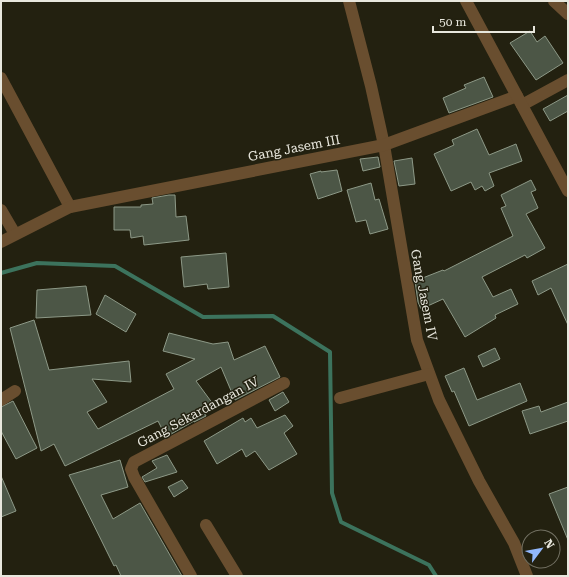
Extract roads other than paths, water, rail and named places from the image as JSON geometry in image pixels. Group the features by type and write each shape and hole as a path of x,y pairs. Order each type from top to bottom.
{"street":[{"name":"Gang Jasem IV","path":"349,1 371,86 384,145 417,340 440,400 479,481 514,543 527,576"},
{"path":"554,1 568,14"},
{"path":"470,2 519,101 568,191"},
{"path":"1,78 70,206"},
{"name":"Gang Jasem III","path":"1,242 70,206 384,145 519,101 568,80"},
{"path":"1,210 15,234"},
{"path":"340,398 429,374"},
{"name":"Gang Sekardangan IV","path":"191,576 134,477 131,469 134,462 284,383"},
{"path":"1,400 15,391"},
{"path":"206,525 237,576"}],"waterway":[{"path":"1,273 37,263 115,266 203,317 273,316 330,352 332,493 341,522 429,565 436,576"}]}
